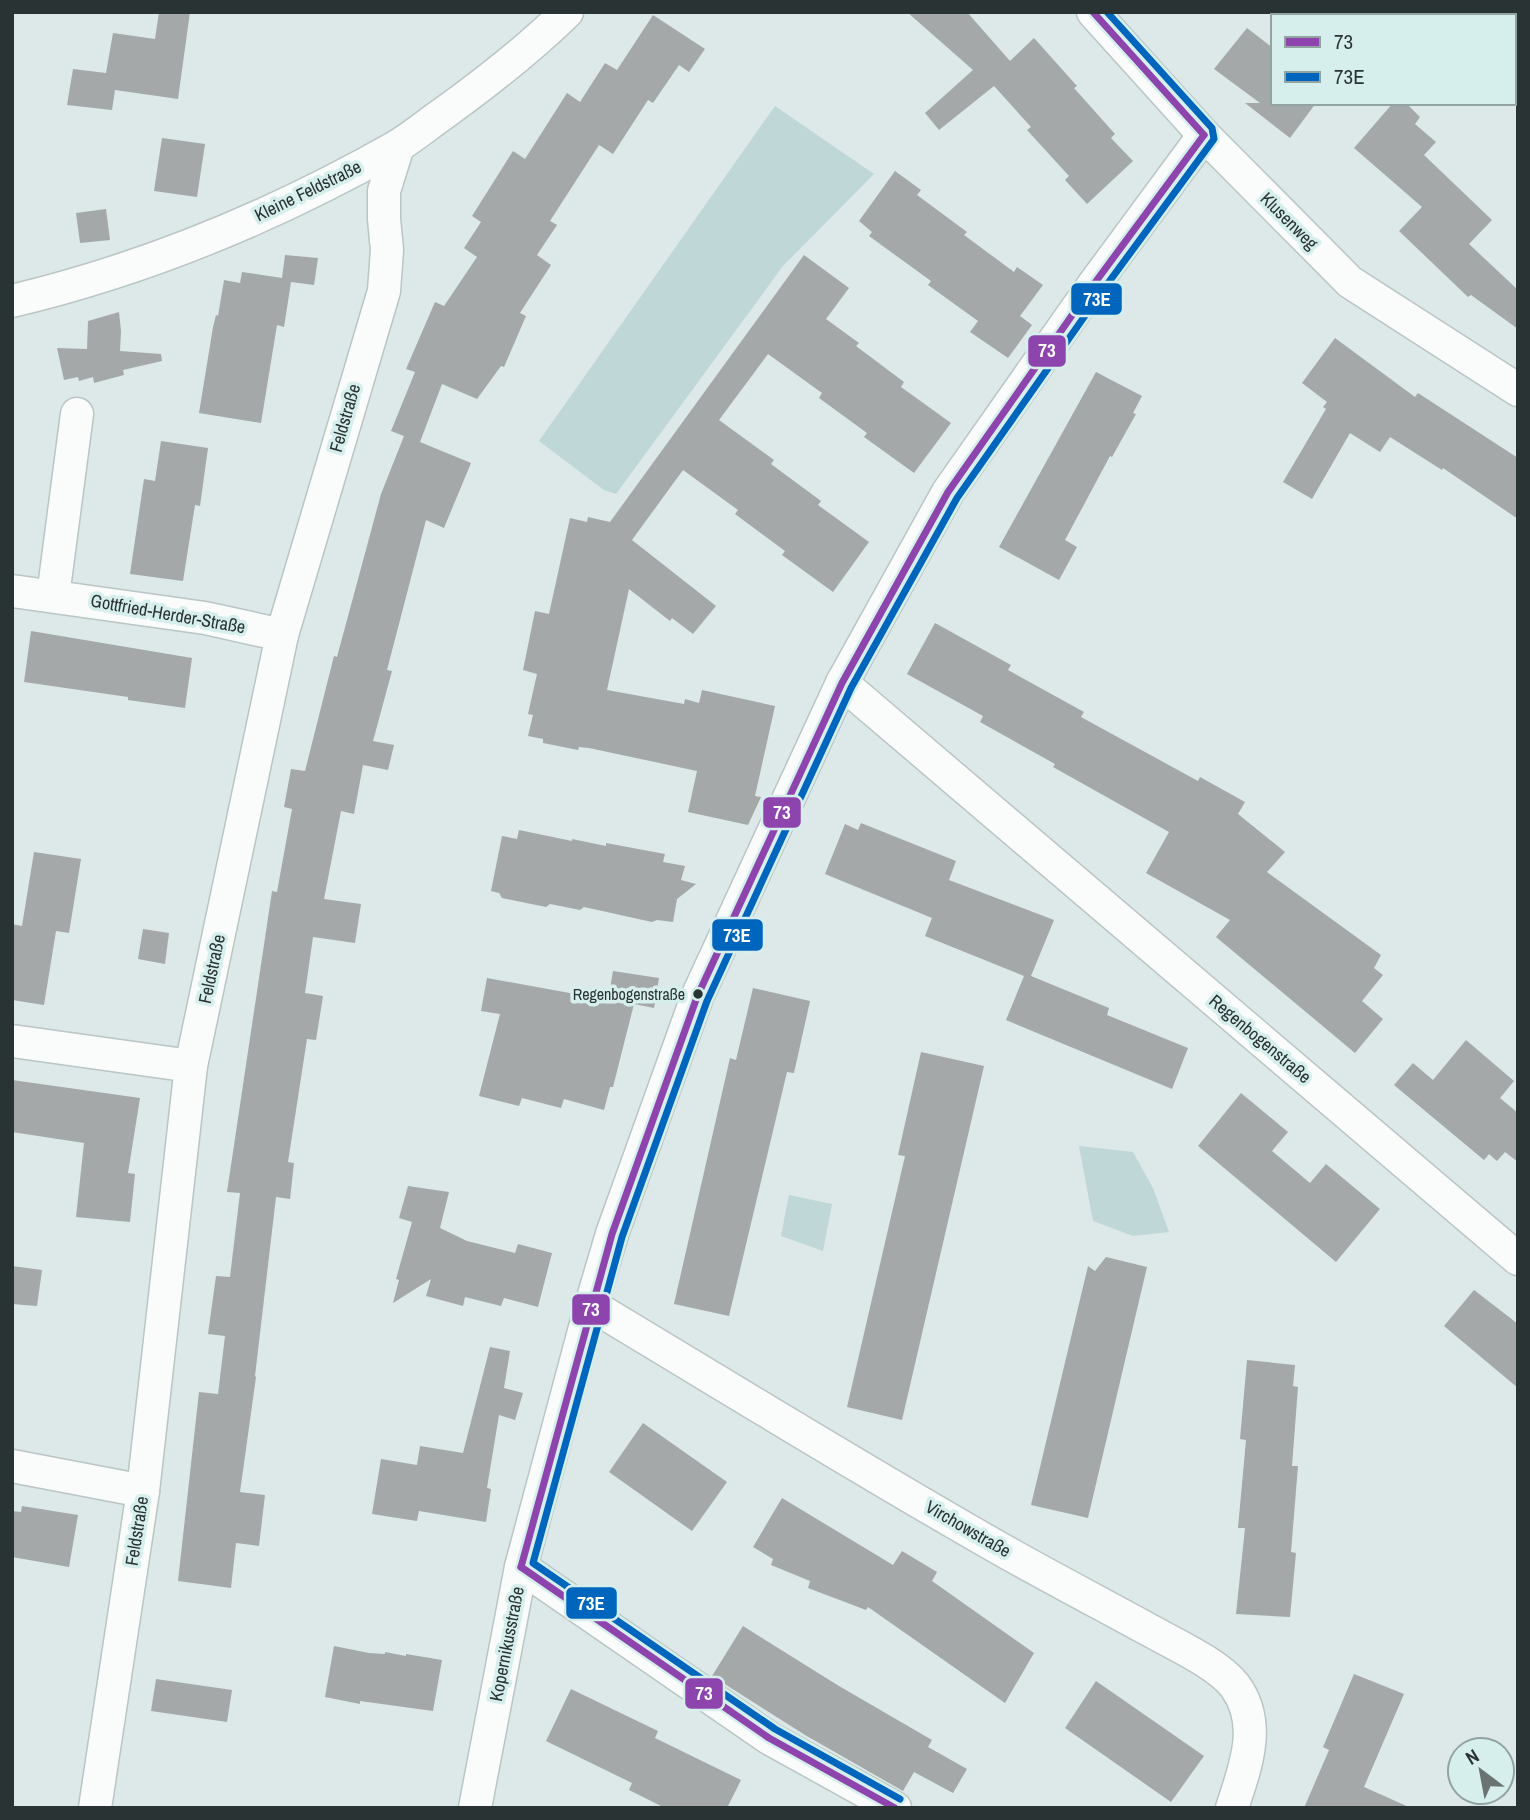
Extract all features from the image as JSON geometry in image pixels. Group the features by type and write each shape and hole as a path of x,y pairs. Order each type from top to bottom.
{"street":[{"name":"Kleine Feldstraße","path":"12,301 152,260 206,240 293,200 398,146 484,85 568,12"},
{"name":"Klusenweg","path":"1093,12 1204,135 1350,282 1518,390"},
{"name":"Kopernikusstraße","path":"475,1808 521,1567 591,1305 612,1234 697,997 842,683 948,492 1094,284 1204,135"},
{"name":"Feldstraße","path":"95,1808 143,1491 191,1066 282,635 384,290 387,250 384,191 398,146"},
{"path":"53,596 77,414"},
{"name":"Gottfried-Herder-Straße","path":"12,591 205,618 282,635"},
{"name":"Regenbogenstraße","path":"842,683 1518,1259"},
{"path":"12,1041 191,1066"},
{"name":"Virchowstraße","path":"591,1305 996,1546 1178,1646 1233,1684 1250,1719 1245,1767 1232,1808"},
{"path":"12,1466 143,1491"},
{"path":"521,1567 769,1738 895,1808"}],"shaded area":[{"path":"775,106 874,174 783,266 616,494 604,490 539,441"},
{"path":"1079,1146 1133,1152 1153,1188 1169,1232 1133,1236 1093,1221"},
{"path":"789,1195 832,1204 823,1251 781,1236"}],"building":[{"path":"159,12 190,12 178,99 115,90 112,110 67,105 73,69 106,73 113,33 155,39"},
{"path":"907,12 967,12 1010,61 1034,38 1077,86 1074,88 1115,134 1111,138 1133,161 1087,204 1065,180 1069,176 1027,130 1031,127 994,86 939,130 925,113 973,70"},
{"path":"653,15 705,49 689,72 679,65 653,103 648,100 613,154 599,145 550,221 557,225 537,255 551,265 520,313 526,316 504,367 501,366 477,399 442,384 420,442 471,463 444,528 426,520 387,670 392,671 373,741 394,745 388,770 363,765 354,814 341,811 324,899 361,904 355,943 313,937 305,993 323,996 316,1040 307,1039 288,1162 294,1163 290,1199 276,1197 240,1492 265,1495 259,1546 236,1543 231,1588 178,1581 199,1392 218,1394 225,1336 208,1334 216,1276 230,1277 240,1193 227,1192 272,891 277,892 292,809 284,807 291,769 305,771 334,656 337,657 381,494 404,436 391,431 415,372 406,369 435,302 444,306 477,257 464,248 481,222 472,216 513,151 525,159 567,93 580,102 605,63 617,70"},
{"path":"1247,28 1271,46 1271,105 1315,105 1290,138 1245,103 1260,103 1214,69"},
{"path":"1391,105 1408,105 1420,117 1415,124 1436,142 1424,155 1492,220 1469,244 1518,290 1518,329 1471,295 1468,297 1399,231 1422,207 1354,148"},
{"path":"162,138 205,144 197,197 154,191"},
{"path":"895,171 921,190 917,195 967,232 964,235 1014,272 1017,267 1043,285 1020,316 1032,325 1008,358 970,332 978,321 928,285 931,281 869,236 872,232 859,221"},
{"path":"106,209 110,240 80,243 76,213"},
{"path":"285,255 318,258 314,285 291,282 284,327 277,325 261,423 199,413 213,327 216,315 218,316 224,280 240,283 242,272 282,278"},
{"path":"804,255 849,288 826,319 859,343 856,346 904,382 901,387 951,423 914,473 864,437 867,433 819,398 822,393 768,354 719,420 774,460 771,464 821,501 818,505 869,542 833,592 782,555 785,551 735,514 738,510 683,470 632,540 716,606 693,634 672,618 670,621 629,589 607,690 684,704 685,699 699,703 702,690 775,706 755,796 761,797 748,825 688,812 697,771 589,748 579,747 578,750 543,743 543,739 528,736 533,715 528,714 537,674 523,670 535,611 549,614 570,518 587,522 588,517 610,522"},
{"path":"119,312 120,351 161,354 162,361 123,370 124,375 94,383 93,377 79,381 78,377 64,380 57,348 87,349 88,321"},
{"path":"1335,338 1415,397 1418,393 1518,458 1518,519 1443,468 1442,470 1390,437 1380,452 1350,433 1312,499 1283,482 1326,409 1323,407 1327,402 1302,383"},
{"path":"1096,372 1142,396 1133,413 1136,414 1065,540 1077,547 1059,580 999,547"},
{"path":"161,441 208,448 200,506 195,505 183,581 130,574 144,479 155,481"},
{"path":"935,623 1011,665 1008,670 1084,712 1081,717 1198,781 1200,777 1245,802 1238,814 1285,852 1267,872 1381,955 1374,968 1383,975 1362,1001 1383,1019 1355,1053 1216,937 1230,920 1146,873 1169,832 1053,767 1055,764 980,722 983,716 907,674"},
{"path":"31,631 192,658 185,708 24,682"},
{"path":"861,823 956,861 949,880 1054,920 1031,976 1109,1008 1107,1015 1188,1048 1172,1089 1006,1020 1024,976 925,936 932,918 825,874 845,824 858,830"},
{"path":"519,830 572,841 606,846 606,843 665,854 663,862 685,866 681,880 696,884 677,899 673,922 652,922 584,907 580,910 550,904 546,907 502,898 499,893 491,891 502,836 517,839"},
{"path":"34,852 81,859 69,933 56,931 44,1005 12,1000 12,924 22,926"},
{"path":"143,929 169,933 165,964 138,959"},
{"path":"613,971 659,978 654,1008 634,1004 613,1087 610,1087 604,1110 564,1099 561,1108 522,1098 519,1106 479,1096 500,1014 481,1011 487,978 608,1000"},
{"path":"753,988 810,1001 794,1073 787,1072 729,1316 674,1304 730,1058 736,1060"},
{"path":"1466,1040 1514,1081 1500,1098 1518,1113 1518,1162 1505,1152 1497,1161 1489,1154 1484,1160 1394,1085 1413,1063 1433,1080"},
{"path":"921,1052 984,1066 902,1420 847,1407 905,1156 898,1155"},
{"path":"12,1080 140,1098 128,1173 135,1174 130,1222 76,1217 84,1143 12,1132"},
{"path":"1241,1093 1288,1132 1272,1151 1310,1183 1326,1164 1380,1209 1336,1262 1198,1146"},
{"path":"408,1186 449,1192 440,1228 467,1241 515,1253 518,1244 552,1253 538,1307 504,1298 501,1306 465,1297 463,1306 426,1296 431,1279 393,1303 399,1280 396,1279 412,1222 399,1218"},
{"path":"1106,1257 1147,1267 1088,1518 1031,1505 1088,1266 1095,1271"},
{"path":"12,1266 42,1270 37,1306 12,1304"},
{"path":"1474,1290 1518,1324 1518,1388 1444,1326"},
{"path":"490,1347 510,1351 504,1388 523,1393 515,1420 499,1415 487,1488 491,1489 486,1522 419,1511 417,1521 372,1514 381,1459 417,1465 420,1446 463,1453"},
{"path":"1247,1360 1295,1365 1293,1386 1298,1387 1292,1466 1298,1466 1291,1552 1296,1553 1290,1617 1236,1614 1245,1528 1238,1528 1246,1440 1240,1439"},
{"path":"643,1423 727,1482 692,1531 609,1472"},
{"path":"782,1498 893,1565 902,1551 937,1572 932,1581 1034,1653 1005,1703 868,1607 866,1610 808,1588 810,1581 771,1565 773,1559 753,1547"},
{"path":"22,1506 78,1515 69,1567 12,1557 12,1511 21,1512"},
{"path":"743,1626 932,1740 928,1747 967,1769 953,1793 914,1772 903,1791 805,1735 712,1676"},
{"path":"334,1646 369,1653 406,1654 442,1660 433,1711 360,1701 360,1704 325,1697"},
{"path":"1354,1674 1404,1694 1364,1787 1411,1808 1304,1808 1329,1750 1323,1747"},
{"path":"156,1679 232,1690 227,1722 151,1711"},
{"path":"1096,1681 1204,1756 1171,1802 1065,1728"},
{"path":"571,1689 658,1731 655,1738 741,1780 727,1808 665,1808 629,1790 632,1783 546,1741"}],"transit line":[{"name":"73","path":"1093,12 1204,135"},
{"name":"73E","path":"900,1799 775,1729 533,1563 622,1237 707,1001 851,688 957,498 1103,290 1214,139 1212,128 1107,12"},
{"name":"73","path":"521,1567 612,1234 697,997 842,683 948,492 1094,284 1204,135"},
{"name":"73","path":"521,1567 769,1738 895,1808"}],"place":[{"name":"Regenbogenstraße","path":"698,994"}]}
